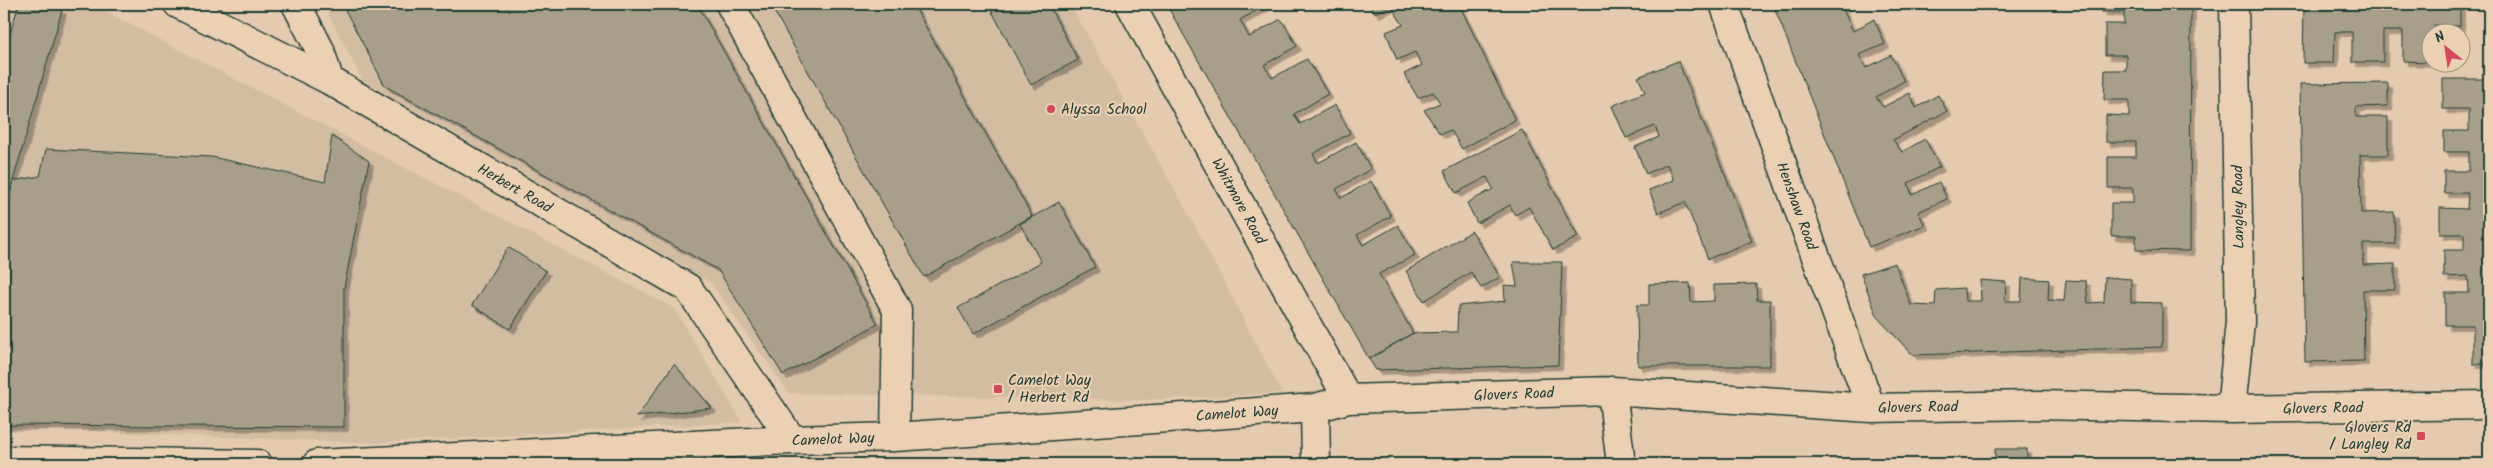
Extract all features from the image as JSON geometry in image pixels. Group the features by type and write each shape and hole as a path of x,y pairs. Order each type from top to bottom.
{"street":[{"name":"Herbert Road","path":"178,4 329,80 688,288 792,440"},
{"path":"296,4 320,50 329,80"},
{"path":"730,4 896,310 895,437"},
{"name":"Whitmore Road","path":"1130,4 1348,399"},
{"name":"Henshaw Road","path":"1724,4 1871,408"},
{"name":"Langley Road","path":"2232,409 2240,322 2234,4"},
{"path":"1612,391 1621,464"},
{"name":"Glovers Road","path":"1348,399 1612,391 1871,408 2038,406 2232,409 2489,405"},
{"name":"Camelot Way","path":"317,464 792,440 895,437 1315,408 1348,399"},
{"path":"1315,408 1316,464"},
{"path":"4,460 258,464"}],"shaded area":[{"path":"4,4 91,4 674,308 742,422 376,443 4,428"},
{"path":"323,4 1070,4 1189,215 1282,393 1144,400 789,393 711,283 363,81"}],"building":[{"path":"19,4 42,4 62,10 13,181 4,221 4,53"},
{"path":"342,4 697,4 878,324 783,375 718,270 385,86"},
{"path":"770,4 913,4 1032,216 924,277"},
{"path":"988,4 1048,4 1078,60 1031,85"},
{"path":"1166,4 1268,4 1240,20 1249,37 1281,19 1297,46 1264,65 1272,78 1307,59 1328,94 1294,114 1300,124 1335,105 1350,133 1313,154 1318,163 1356,142 1371,169 1336,189 1341,198 1371,181 1391,216 1357,235 1363,245 1398,225 1415,255 1379,274 1413,333 1369,359"},
{"path":"1369,4 1459,4 1515,120 1462,149 1451,130 1440,134 1424,110 1440,103 1433,92 1418,98 1404,74 1422,65 1415,52 1397,60 1386,32 1403,25 1391,6 1375,13"},
{"path":"1773,4 1849,4 1842,7 1853,31 1874,19 1885,44 1859,55 1866,68 1891,55 1904,81 1876,97 1883,107 1910,93 1916,108 1938,95 1947,111 1893,140 1902,152 1925,139 1940,167 1908,183 1912,195 1939,182 1947,199 1918,212 1925,225 1869,247"},
{"path":"2102,4 2191,4 2190,251 2136,250 2136,236 2111,236 2111,203 2133,203 2133,188 2108,188 2108,157 2136,157 2136,142 2106,142 2106,115 2129,116 2129,100 2104,100 2105,70 2126,70 2126,55 2105,55 2105,24 2124,24 2124,12 2102,12"},
{"path":"2304,4 2460,4 2460,22 2420,22 2420,62 2403,61 2403,31 2383,31 2383,62 2352,62 2352,32 2335,32 2334,63 2303,63"},
{"path":"1678,61 1752,241 1708,259 1685,202 1658,213 1649,190 1674,180 1667,164 1646,174 1635,147 1659,137 1655,126 1626,138 1612,106 1645,92 1638,77"},
{"path":"2443,79 2489,79 2489,364 2473,364 2473,325 2445,325 2445,293 2469,293 2468,276 2444,277 2444,250 2464,250 2464,234 2440,234 2440,208 2467,209 2468,193 2444,193 2444,171 2469,171 2469,152 2444,152 2444,131 2469,131 2469,109 2443,109"},
{"path":"2388,83 2388,106 2356,107 2356,117 2388,117 2388,155 2360,155 2361,213 2394,212 2395,244 2363,244 2363,265 2395,264 2395,290 2363,290 2364,361 2305,362 2300,84"},
{"path":"1522,130 1578,237 1553,250 1529,207 1515,215 1510,205 1477,223 1467,203 1493,189 1487,177 1456,193 1444,171"},
{"path":"332,136 369,161 344,288 344,427 4,425 4,221 13,181 40,176 46,149 212,157 325,182"},
{"path":"1059,202 1095,267 973,334 958,308 1041,262 1020,224"},
{"path":"1472,231 1500,277 1481,288 1471,272 1424,301 1406,271"},
{"path":"508,247 546,271 510,329 472,305"},
{"path":"1513,262 1562,262 1558,365 1376,370 1369,359 1413,333 1457,332 1458,306 1505,301 1504,285 1517,286"},
{"path":"1895,263 1911,305 1935,306 1936,290 1964,288 1965,301 1981,301 1980,280 2006,282 2005,301 2021,301 2022,278 2049,280 2048,300 2064,301 2066,280 2086,281 2088,303 2104,302 2105,277 2131,279 2131,302 2162,303 2162,347 1913,355 1878,318 1861,274"},
{"path":"1690,283 1691,302 1714,301 1714,285 1756,284 1757,300 1770,300 1770,366 1638,366 1637,305 1649,305 1649,284"},
{"path":"674,364 712,408 637,417"},
{"path":"1995,449 2027,449 2027,464 1995,464"}],"place":[{"name":"Alyssa School","path":"1051,109"},
{"name":"Camelot Way / Herbert Rd","path":"998,389"},
{"name":"Glovers Rd / Langley Rd","path":"2421,436"}]}
